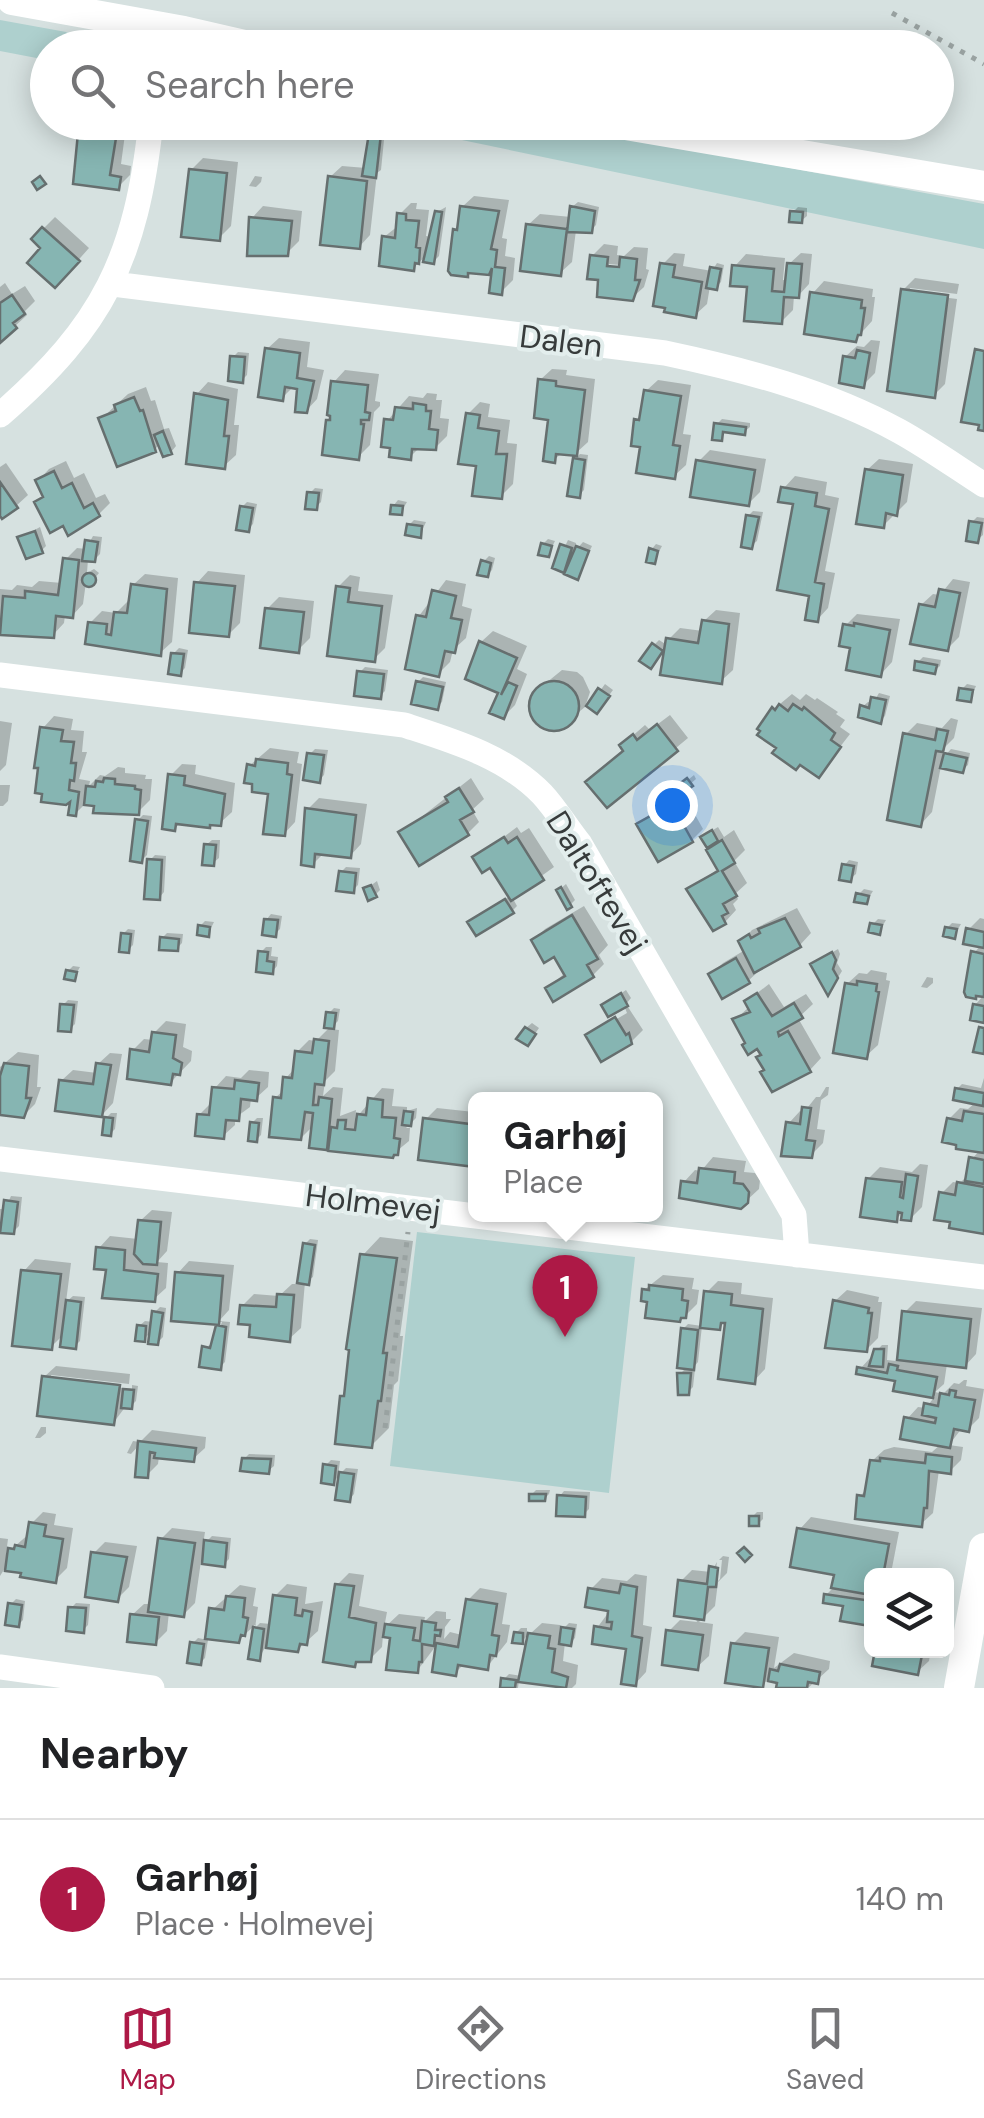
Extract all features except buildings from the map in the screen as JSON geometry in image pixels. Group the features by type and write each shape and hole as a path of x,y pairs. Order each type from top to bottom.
{"street":[{"path":"12,0 184,30"},
{"path":"0,415 65,355 112,284 132,233 144,184 149,140"},
{"path":"714,140 984,186"},
{"name":"Dalen","path":"112,284 664,354 736,368 814,394 898,431 984,485"},
{"name":"Daltoftevej","path":"0,674 404,725 463,744 506,766 542,794 580,844 794,1215 797,1254"},
{"name":"Holmevej","path":"0,1159 468,1215"},
{"name":"Holmevej","path":"528,1222 984,1277"},
{"path":"959,1688 982,1567"},
{"path":"0,1667 152,1688"}],"path":[{"path":"892,13 923,30"},
{"path":"954,47 984,64"},
{"path":"385,1428 411,1208"}],"shaded area":[{"path":"0,20 55,30 30,30 30,57 0,51"},
{"path":"461,140 640,140 984,204 984,249"},
{"path":"417,1232 635,1257 609,1493 390,1466"}],"place":[{"name":"Garhøj","path":"565,1337"}]}
